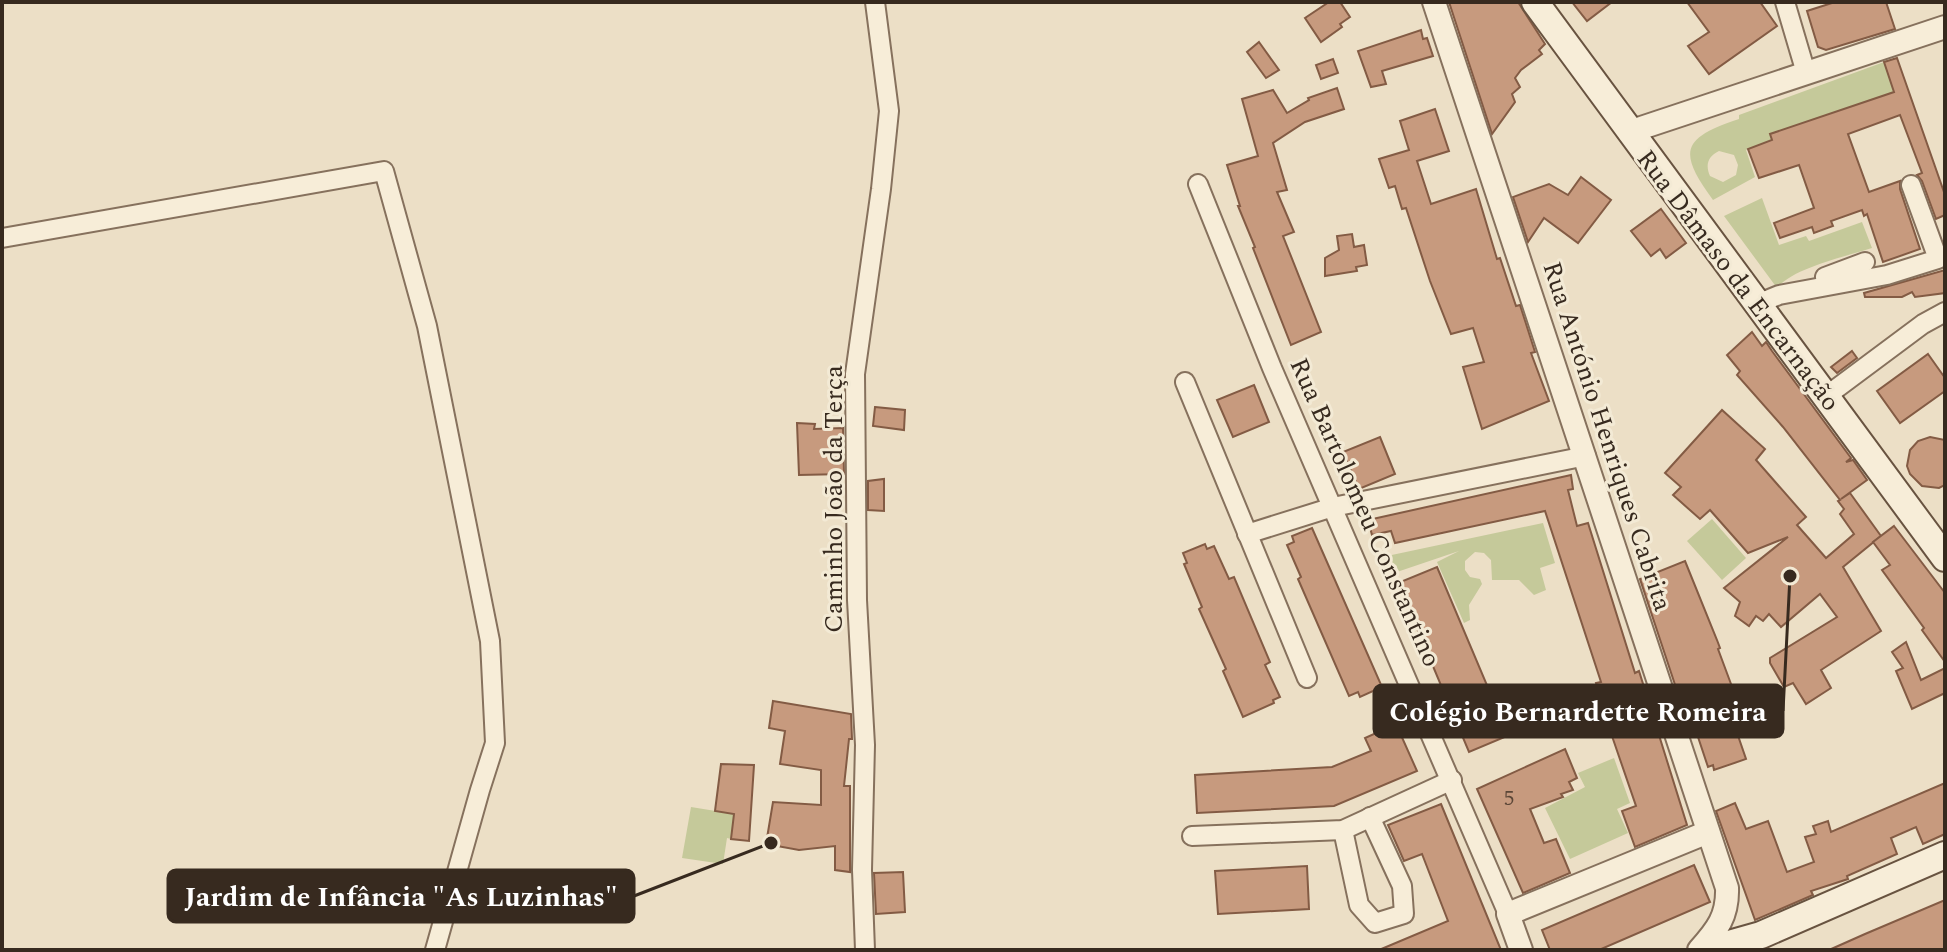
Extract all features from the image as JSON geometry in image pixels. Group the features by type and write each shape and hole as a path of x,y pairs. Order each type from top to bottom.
{"main road":[{"name":"Rua Dâmaso da Encarnação","path":"1535,2 1945,558"},
{"path":"1708,950 1751,942 1945,855"}],"street":[{"name":"Caminho João da Terça","path":"865,950 862,870 865,745 857,600 855,374 889,111 875,2"},
{"name":"Rua António Henriques Cabrita","path":"1434,2 1727,888 1728,900 1722,922 1699,950"},
{"path":"1785,2 1806,73"},
{"path":"1629,132 1945,27"},
{"path":"2,238 384,171 427,326 490,641 495,743 435,950"},
{"name":"Rua Bartolomeu Constantino","path":"1198,184 1272,368 1452,780 1521,950"},
{"path":"1757,304 1779,295 1887,275 1938,259 1911,185"},
{"path":"1806,289 1822,278 1865,262"},
{"path":"1825,397 1923,324 1945,312"},
{"path":"1185,382 1307,678"},
{"path":"1247,534 1333,507 1586,456"},
{"path":"1192,836 1343,830 1452,780"},
{"path":"1343,830 1359,905 1375,923 1404,914 1402,886 1370,817"},
{"path":"1508,914 1708,832"}],"green space":[{"path":"1884,62 1894,92 1770,134 1772,140 1746,150 1755,177 1713,200 1694,169 1690,158 1691,148 1706,133 1739,119 1739,115","holes":["1719,151 1734,155 1738,165 1736,175 1723,182 1710,176 1708,165 1712,155"]},
{"path":"1762,198 1779,245 1806,236 1809,241 1862,222 1872,248 1795,274 1777,288 1724,216"},
{"path":"1712,519 1746,558 1722,580 1687,541"},
{"path":"1543,523 1555,563 1540,568 1546,590 1534,595 1519,580 1492,580 1491,560 1484,553 1475,552 1465,561 1465,570 1470,577 1480,579 1482,584 1469,605 1470,620 1464,623 1437,562 1459,551 1394,573 1387,556"},
{"path":"1614,758 1630,803 1617,809 1628,833 1570,859 1545,808 1585,787 1578,773"},
{"path":"691,807 734,814 731,839 727,838 723,864 682,858"}],"building":[{"path":"1329,2 1340,2 1350,17 1321,42 1305,18"},
{"path":"1449,2 1518,2 1545,44 1539,50 1542,54 1515,78 1520,87 1512,94 1515,102 1492,134"},
{"path":"1572,2 1612,2 1587,21"},
{"path":"1687,2 1760,2 1777,26 1709,74 1688,46 1709,32"},
{"path":"1835,2 1886,2 1895,29 1826,50 1818,47 1807,11"},
{"path":"1421,30 1433,56 1382,71 1386,84 1371,87 1358,51"},
{"path":"1259,42 1279,70 1266,78 1247,52"},
{"path":"1897,58 1945,195 1945,215 1936,219 1917,175 1922,173 1900,115 1848,134 1869,192 1900,181 1920,249 1883,262 1867,214 1864,216 1862,210 1831,221 1833,226 1814,233 1812,227 1780,238 1774,223 1814,208 1799,165 1759,178 1748,149 1772,140 1770,134 1894,92 1884,62"},
{"path":"1333,59 1338,73 1321,79 1316,65"},
{"path":"1337,88 1344,109 1305,122 1273,143 1287,190 1277,192 1294,232 1283,236 1321,332 1291,345 1238,206 1227,165 1258,156 1242,99 1273,90 1287,113 1308,98"},
{"path":"1435,109 1449,151 1417,161 1431,204 1476,189 1497,259 1500,258 1516,306 1520,305 1535,352 1531,353 1549,401 1482,429 1463,367 1484,362 1473,328 1451,334 1406,208 1402,209 1395,186 1389,188 1379,159 1409,150 1400,121"},
{"path":"1581,177 1611,200 1578,243 1544,218 1528,242 1513,197 1549,184 1568,195"},
{"path":"1661,209 1686,243 1666,258 1660,249 1651,256 1631,231"},
{"path":"1352,234 1354,247 1364,245 1367,265 1356,267 1357,271 1325,276 1325,258 1339,250 1337,236"},
{"path":"1945,270 1945,293 1915,297 1912,292 1902,297 1865,297 1864,293"},
{"path":"1752,332 1762,346 1766,342 1851,458 1846,462 1853,460 1867,480 1841,499 1850,493 1881,536 1843,567 1881,631 1821,670 1831,688 1806,704 1793,683 1784,687 1770,658 1837,617 1820,594 1781,627 1769,614 1763,621 1756,616 1749,626 1735,616 1740,602 1724,588 1788,537 1748,553 1710,510 1700,519 1673,495 1681,487 1665,473 1722,410 1765,449 1756,460 1806,517 1797,525 1826,558 1854,534 1840,514 1844,509 1840,500 1783,427 1737,375 1740,371 1727,355"},
{"path":"1852,351 1857,358 1837,373 1831,367"},
{"path":"1928,354 1945,378 1945,391 1900,423 1877,391"},
{"path":"1254,385 1269,422 1233,437 1217,400"},
{"path":"875,407 905,410 904,430 873,426"},
{"path":"797,423 815,424 814,429 843,428 844,474 799,475"},
{"path":"1380,437 1395,474 1359,489 1343,452"},
{"path":"1930,437 1945,440 1945,485 1939,488 1922,486 1907,466 1910,450 1918,441"},
{"path":"1571,475 1573,489 1568,490 1577,526 1588,523 1687,825 1635,847 1622,811 1636,806 1596,683 1601,682 1545,511 1395,543 1391,531 1372,535 1368,520"},
{"path":"884,479 884,511 868,510 868,481"},
{"path":"1894,526 1945,593 1945,662 1882,570 1890,565 1873,542"},
{"path":"1312,528 1382,687 1360,697 1358,692 1349,696 1298,579 1301,577 1287,545 1294,542 1292,536"},
{"path":"1205,544 1207,549 1214,546 1229,579 1234,577 1270,662 1265,665 1280,697 1273,700 1274,703 1243,717 1184,564 1187,563 1183,553"},
{"path":"1685,561 1720,648 1741,718 1733,721 1746,759 1714,770 1713,765 1708,767 1697,734 1692,736 1640,579"},
{"path":"1437,567 1494,702 1505,697 1519,731 1469,752 1398,583"},
{"path":"1906,642 1921,680 1945,668 1945,693 1912,709 1896,671 1903,668 1892,652"},
{"path":"773,701 851,714 852,739 849,739 844,786 850,786 850,872 835,870 835,846 799,850 766,844 773,802 821,805 821,770 780,764 785,731 769,728"},
{"path":"1396,724 1417,771 1334,806 1197,813 1195,775 1332,767 1371,751 1365,738"},
{"path":"1565,749 1577,778 1569,782 1573,790 1530,809 1544,843 1556,839 1570,873 1523,893 1477,789"},
{"path":"721,764 754,765 749,841 731,839 734,814 715,811"},
{"path":"1945,783 1945,834 1923,844 1916,827 1891,838 1897,854 1847,876 1848,879 1811,891 1813,895 1755,920 1716,811 1735,803 1746,829 1768,821 1787,872 1814,862 1805,837 1816,834 1813,826 1828,821 1831,832"},
{"path":"1441,804 1501,950 1379,950 1448,921 1422,854 1404,861 1388,825"},
{"path":"1694,865 1710,902 1599,950 1550,950 1542,930"},
{"path":"1307,866 1309,909 1218,914 1215,871"},
{"path":"903,872 905,912 876,914 874,873"},
{"path":"1945,900 1945,950 1829,950 1865,934"}],"place":[{"name":"Colégio Bernardette Romeira","path":"1790,576"},
{"name":"Jardim de Infância \"As Luzinhas\"","path":"771,843"}]}
